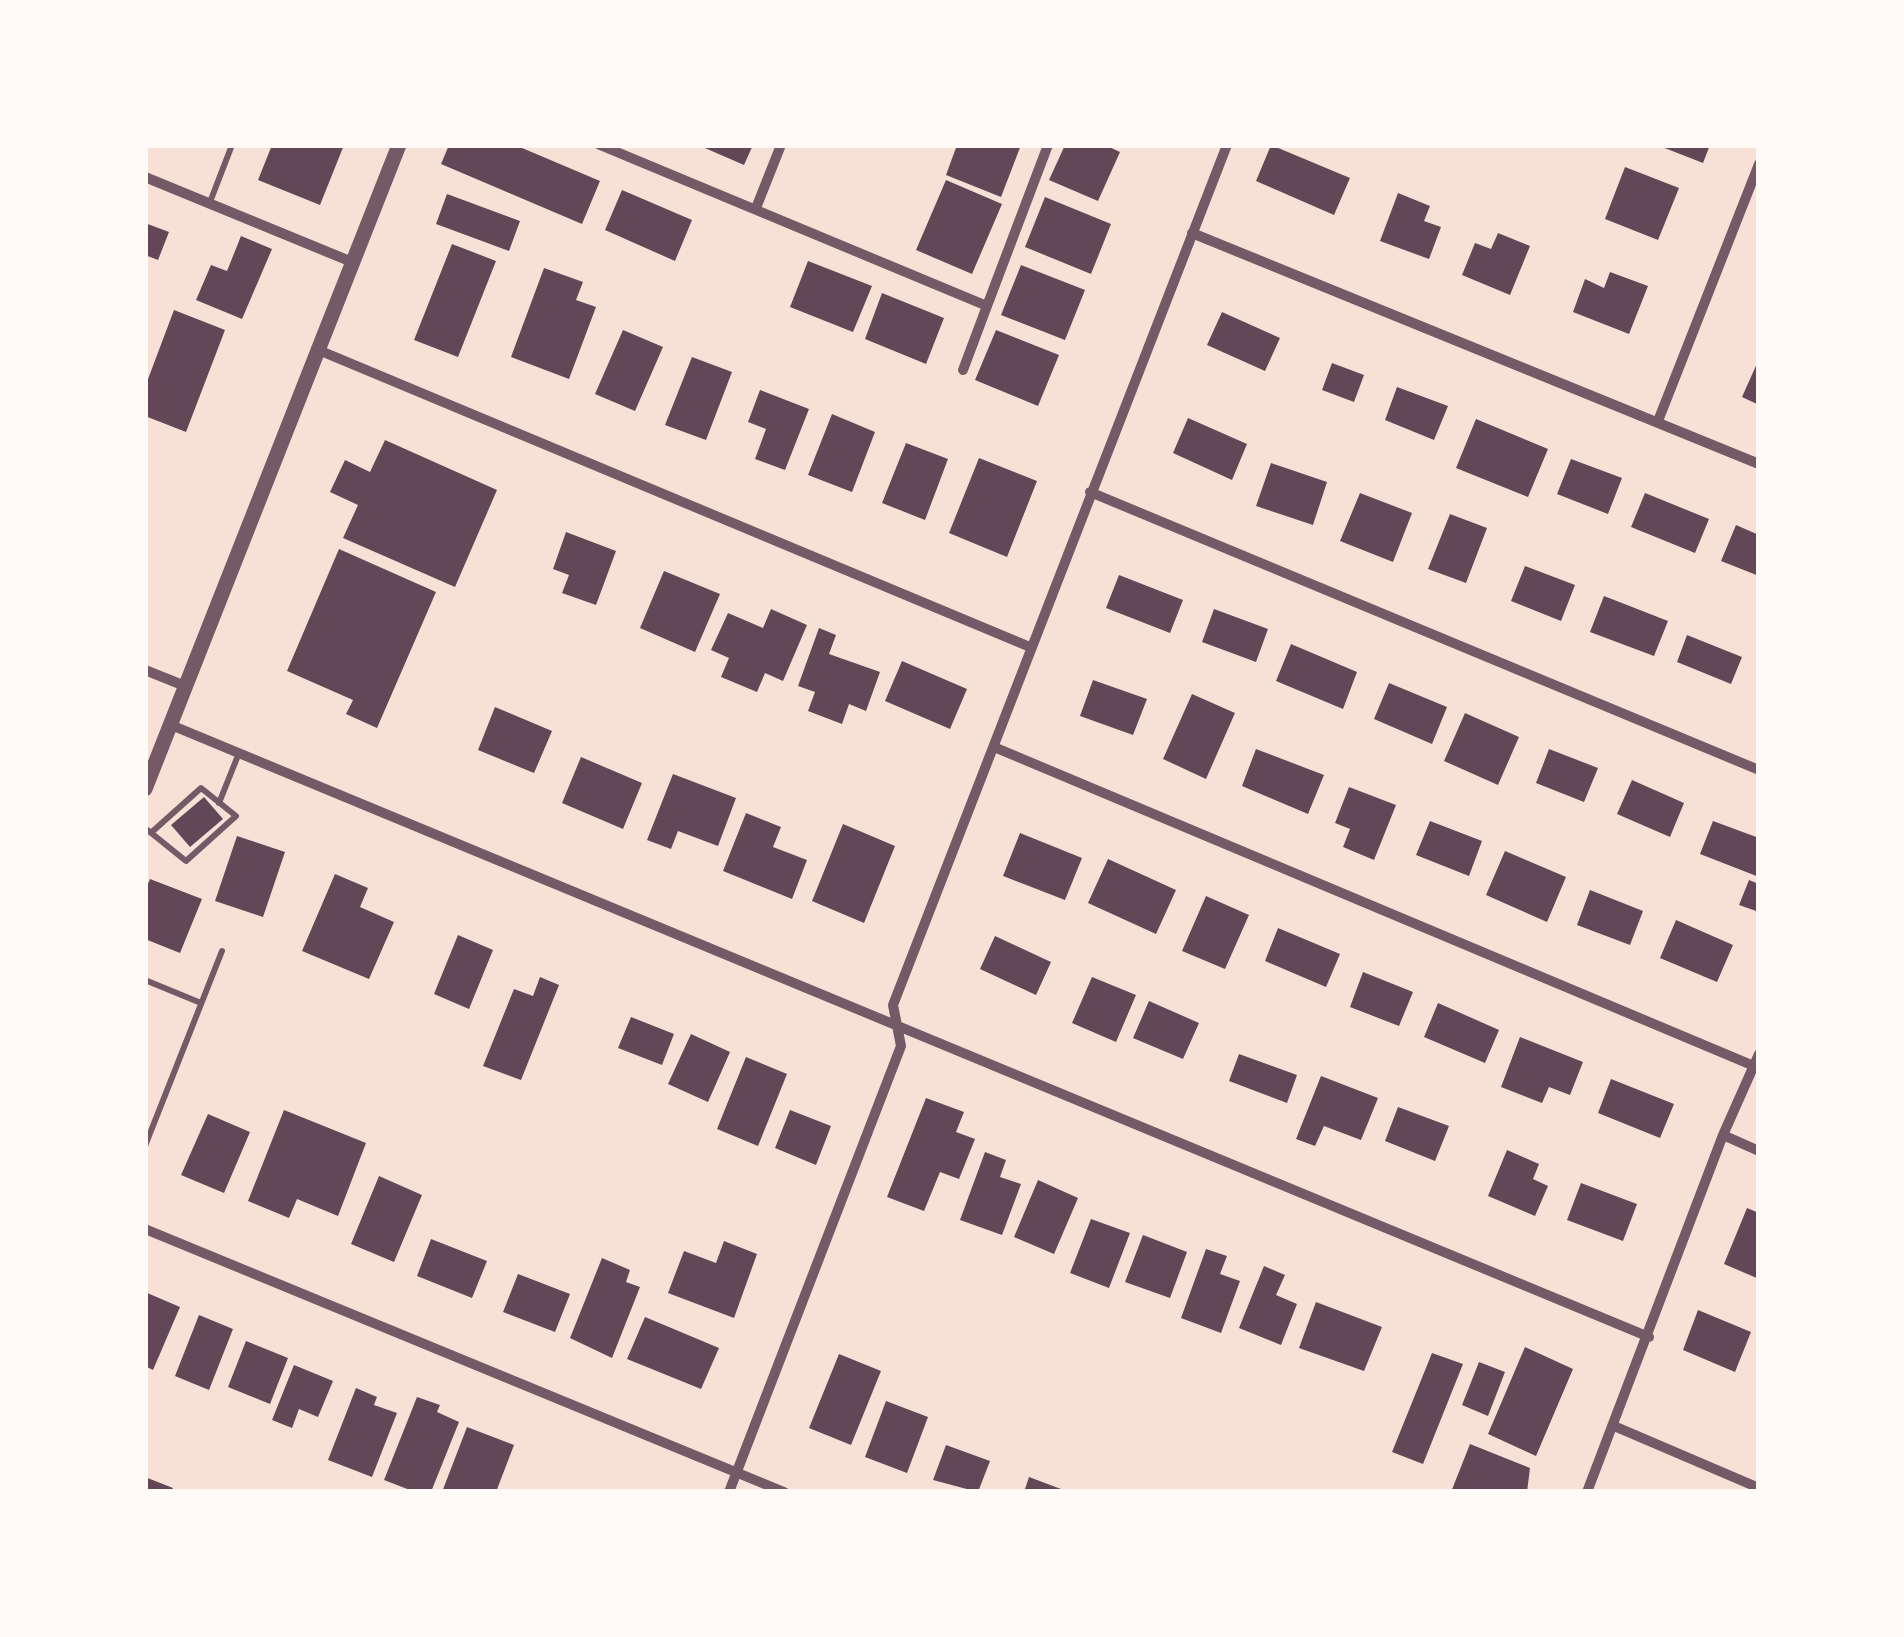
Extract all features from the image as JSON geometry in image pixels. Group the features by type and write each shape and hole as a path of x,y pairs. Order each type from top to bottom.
{"street":[{"path":"146,786 399,145"},
{"path":"600,145 987,306"},
{"path":"756,208 781,145"},
{"path":"963,370 1048,145"},
{"path":"729,1492 902,1046 893,1005 1226,145"},
{"path":"1658,421 1759,164"},
{"path":"145,177 352,262"},
{"path":"1192,234 1759,464"},
{"path":"316,350 1030,647"},
{"path":"1090,492 1759,770"},
{"path":"145,670 186,686"},
{"path":"171,725 1648,1337"},
{"path":"994,747 1754,1066"},
{"path":"1587,1492 1723,1136 1759,1054"},
{"path":"1723,1136 1759,1151"},
{"path":"145,1229 784,1492"},
{"path":"1614,1426 1759,1488"}],"lane":[{"path":"210,204 232,145"},
{"path":"219,802 239,753"},
{"path":"201,788 236,816 186,861 149,829 201,788"},
{"path":"145,1146 222,951"},
{"path":"145,980 201,1003"}],"building":[{"path":"272,145 344,145 320,205 258,180"},
{"path":"449,145 515,145 600,181 582,224 441,164"},
{"path":"698,145 753,145 744,165"},
{"path":"957,145 1021,145 1001,197 946,175"},
{"path":"1065,145 1105,145 1120,152 1098,201 1049,180"},
{"path":"1271,145 1350,178 1334,215 1256,181"},
{"path":"1657,145 1710,145 1703,163"},
{"path":"1625,167 1679,188 1658,240 1605,219"},
{"path":"946,180 1002,204 972,274 916,250"},
{"path":"622,190 692,220 675,261 605,230"},
{"path":"1398,193 1430,206 1424,221 1441,227 1429,259 1380,241"},
{"path":"447,194 520,221 509,251 436,224"},
{"path":"1045,197 1111,224 1091,274 1025,247"},
{"path":"145,223 169,232 158,260 145,255"},
{"path":"1498,233 1530,246 1510,295 1462,275 1475,243 1491,249"},
{"path":"241,236 272,249 242,319 196,300 211,265 227,271"},
{"path":"452,244 496,261 458,357 414,340"},
{"path":"808,261 872,286 853,332 790,307"},
{"path":"1021,265 1085,290 1065,340 1001,315"},
{"path":"544,268 583,282 576,300 596,307 569,379 511,357"},
{"path":"1610,272 1648,286 1629,334 1573,312 1585,279 1604,288"},
{"path":"882,293 944,318 926,364 865,339"},
{"path":"174,310 225,330 186,432 145,416 145,387"},
{"path":"1222,312 1280,338 1265,371 1207,345"},
{"path":"623,330 663,347 635,411 595,394"},
{"path":"996,330 1059,355 1038,406 975,380"},
{"path":"692,357 732,372 706,440 665,425"},
{"path":"1759,359 1759,405 1742,397"},
{"path":"1332,363 1364,375 1354,402 1322,390"},
{"path":"1397,387 1448,406 1434,440 1385,420"},
{"path":"760,390 809,409 785,470 755,459 766,429 748,422"},
{"path":"832,414 875,432 852,492 808,475"},
{"path":"1188,418 1247,444 1232,480 1173,453"},
{"path":"1476,419 1548,449 1528,497 1456,468"},
{"path":"385,440 497,490 455,587 343,538 358,505 330,492 345,460 370,472"},
{"path":"906,443 948,459 925,520 882,503"},
{"path":"979,458 1037,481 1007,557 949,533"},
{"path":"1571,459 1622,478 1608,514 1557,494"},
{"path":"1271,463 1327,482 1313,525 1256,506"},
{"path":"1360,493 1412,513 1393,562 1340,541"},
{"path":"1645,493 1709,519 1695,553 1631,527"},
{"path":"1450,514 1487,528 1466,583 1428,569"},
{"path":"1736,525 1759,535 1759,576 1721,561"},
{"path":"566,532 616,551 596,605 562,593 569,575 553,569"},
{"path":"339,549 436,592 377,728 346,714 353,700 287,671"},
{"path":"1525,566 1575,585 1561,621 1511,601"},
{"path":"664,571 720,594 695,652 640,628"},
{"path":"1119,575 1183,600 1170,633 1106,608"},
{"path":"1604,596 1668,621 1654,656 1590,632"},
{"path":"771,609 807,625 783,681 765,673 757,692 721,677 729,658 711,650 728,613 763,628"},
{"path":"1214,609 1268,629 1256,662 1202,642"},
{"path":"819,628 836,635 829,654 880,672 866,711 849,704 842,724 808,711 815,692 798,686"},
{"path":"1687,635 1742,657 1731,684 1677,662"},
{"path":"1291,644 1357,672 1343,709 1276,681"},
{"path":"902,661 967,689 950,729 885,701"},
{"path":"1093,680 1147,699 1133,735 1080,716"},
{"path":"1389,683 1447,707 1432,744 1374,719"},
{"path":"1192,694 1235,713 1206,779 1163,759"},
{"path":"495,707 552,731 534,773 478,750"},
{"path":"1465,713 1519,737 1498,785 1444,761"},
{"path":"1256,749 1324,775 1308,814 1242,786"},
{"path":"1549,749 1598,768 1584,802 1536,783"},
{"path":"581,757 642,783 623,829 562,803"},
{"path":"673,774 736,798 718,846 678,831 671,849 647,840"},
{"path":"1632,780 1684,803 1670,837 1617,814"},
{"path":"1349,787 1396,805 1374,860 1343,847 1350,829 1335,823"},
{"path":"204,797 223,819 190,847 171,825"},
{"path":"746,813 781,827 773,847 807,860 792,899 723,871"},
{"path":"1430,821 1482,841 1469,876 1416,855"},
{"path":"1713,821 1759,838 1759,877 1700,854"},
{"path":"843,824 895,846 864,923 812,901"},
{"path":"1020,833 1082,858 1065,900 1003,876"},
{"path":"237,836 285,852 263,917 215,901"},
{"path":"1505,851 1566,877 1547,922 1486,895"},
{"path":"1108,859 1176,890 1156,934 1088,903"},
{"path":"335,874 368,888 360,907 394,922 369,979 302,951"},
{"path":"150,879 202,899 180,953 145,939 145,891"},
{"path":"1749,880 1759,884 1759,912 1739,905"},
{"path":"1590,890 1643,911 1630,945 1577,925"},
{"path":"1206,896 1249,915 1225,969 1182,951"},
{"path":"1676,920 1733,945 1717,982 1660,958"},
{"path":"1278,928 1340,954 1326,987 1265,961"},
{"path":"458,935 493,950 469,1009 434,994"},
{"path":"995,936 1051,962 1036,995 980,969"},
{"path":"1363,972 1413,992 1399,1026 1350,1007"},
{"path":"540,977 559,985 521,1080 483,1066 514,989 533,996"},
{"path":"1092,977 1136,995 1116,1042 1072,1023"},
{"path":"1149,1001 1199,1023 1183,1059 1133,1038"},
{"path":"1438,1003 1499,1030 1485,1063 1424,1037"},
{"path":"631,1017 674,1034 662,1065 618,1048"},
{"path":"691,1034 730,1052 708,1102 668,1084"},
{"path":"1520,1037 1583,1062 1570,1095 1549,1087 1542,1103 1501,1087"},
{"path":"1239,1054 1297,1075 1287,1103 1229,1081"},
{"path":"746,1057 787,1074 758,1146 717,1129"},
{"path":"1321,1076 1378,1098 1361,1140 1324,1126 1315,1146 1296,1139"},
{"path":"1611,1079 1674,1104 1660,1138 1598,1113"},
{"path":"926,1098 964,1112 956,1132 975,1139 959,1179 940,1172 924,1211 887,1197"},
{"path":"1398,1107 1449,1126 1435,1161 1385,1141"},
{"path":"284,1110 366,1143 338,1216 297,1199 289,1218 248,1201"},
{"path":"790,1110 831,1126 816,1165 775,1148"},
{"path":"208,1114 250,1132 224,1193 181,1175"},
{"path":"1507,1150 1539,1164 1533,1179 1548,1186 1535,1216 1488,1196"},
{"path":"985,1152 1006,1160 1000,1177 1021,1184 1002,1235 960,1220"},
{"path":"379,1176 422,1195 394,1262 351,1244"},
{"path":"1038,1180 1078,1198 1054,1254 1014,1237"},
{"path":"1581,1183 1637,1204 1623,1241 1567,1220"},
{"path":"1747,1208 1759,1213 1759,1279 1724,1264"},
{"path":"1091,1219 1130,1233 1109,1288 1070,1273"},
{"path":"1143,1235 1187,1252 1170,1298 1125,1282"},
{"path":"431,1239 487,1261 472,1298 417,1276"},
{"path":"724,1241 757,1254 734,1318 668,1293 684,1251 716,1263"},
{"path":"1206,1249 1227,1256 1220,1274 1240,1281 1221,1333 1181,1318"},
{"path":"602,1258 630,1270 626,1282 640,1287 612,1358 570,1338"},
{"path":"1264,1266 1285,1275 1276,1295 1297,1304 1281,1345 1239,1328"},
{"path":"518,1274 570,1294 555,1332 503,1312"},
{"path":"145,1292 180,1307 153,1370 145,1366"},
{"path":"1316,1302 1382,1327 1364,1371 1299,1348"},
{"path":"1698,1310 1751,1332 1735,1372 1683,1350"},
{"path":"199,1315 233,1329 209,1390 175,1376"},
{"path":"645,1317 719,1348 701,1389 627,1359"},
{"path":"246,1341 288,1358 270,1404 228,1387"},
{"path":"1525,1347 1573,1369 1536,1456 1488,1434"},
{"path":"1432,1353 1463,1364 1423,1464 1392,1452"},
{"path":"839,1354 881,1371 851,1445 809,1428"},
{"path":"1479,1362 1505,1372 1488,1416 1462,1405"},
{"path":"294,1365 333,1381 318,1417 299,1409 292,1428 272,1420"},
{"path":"356,1388 377,1397 374,1405 397,1413 372,1477 328,1460"},
{"path":"417,1397 440,1405 437,1412 459,1422 431,1492 415,1492 384,1480"},
{"path":"886,1401 928,1417 907,1473 865,1457"},
{"path":"467,1427 514,1445 496,1492 442,1492"},
{"path":"1470,1444 1530,1468 1527,1492 1451,1492"},
{"path":"946,1445 990,1461 978,1492 933,1480"},
{"path":"145,1477 173,1488 172,1492 145,1492"},
{"path":"1029,1477 1069,1492 1024,1492"}]}
